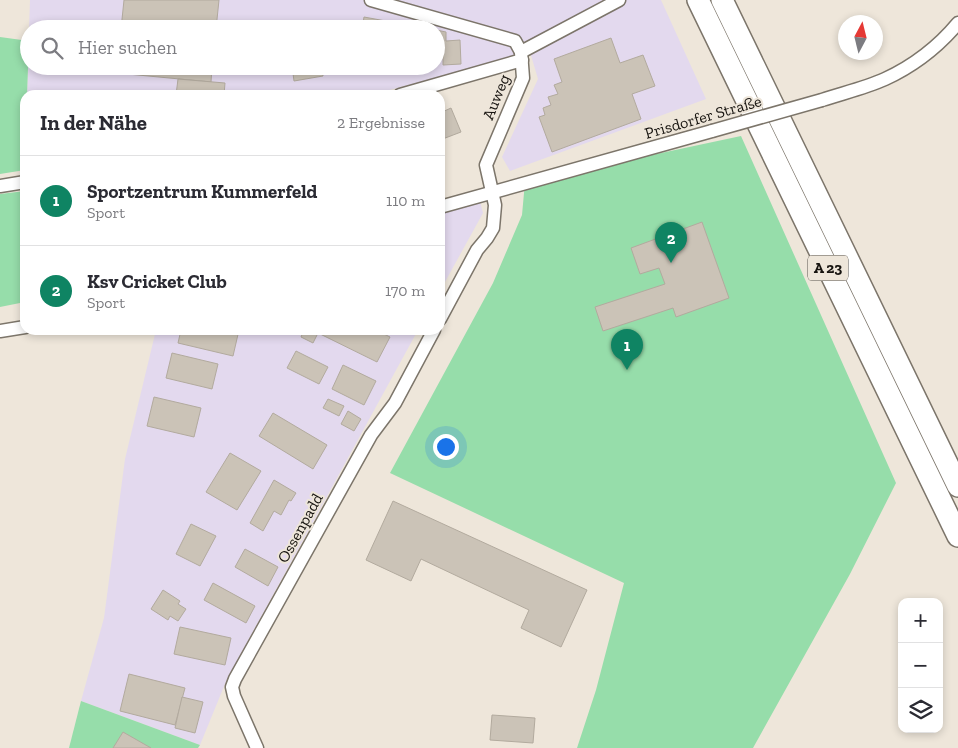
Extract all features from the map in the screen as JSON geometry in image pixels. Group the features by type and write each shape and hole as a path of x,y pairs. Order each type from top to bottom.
{"highway":[{"name":"A 23","path":"698,0 958,536"},
{"name":"A 23","path":"722,0 958,486"}],"street":[{"path":"371,0 441,20"},
{"path":"416,90 522,56 619,0"},
{"path":"445,21 515,41 522,56"},
{"name":"Prisdorfer Straße","path":"445,206 822,100 884,79 919,59 945,39 958,23"},
{"name":"Auweg","path":"491,193 486,165 523,78 522,56"},
{"path":"0,186 20,183"},
{"path":"445,310 477,250 493,228 495,205 491,193"},
{"path":"0,331 20,328"},
{"name":"Ossenpadd","path":"256,748 234,696 232,687 235,679 371,435 395,403 431,335"}],"shaded area":[{"path":"30,0 661,0 706,99 510,171 502,157 538,79 530,52 445,75 445,20 29,20"},
{"path":"28,75 445,75 389,90 27,90"},
{"path":"478,194 483,213 445,282 445,204"},
{"path":"155,335 415,335 227,679 200,745 81,701 104,618 125,459"}],"green space":[{"path":"0,37 20,40 20,75 28,75 27,90 20,90 20,171 0,174"},
{"path":"741,136 896,483 850,574 753,748 577,748 596,690 624,583 390,473 493,283 522,215 525,182"},
{"path":"20,192 20,303 0,307 0,194"},
{"path":"81,701 200,745 198,748 69,748"}],"building":[{"path":"124,0 219,0 217,20 122,20"},
{"path":"364,17 380,20 364,20"},
{"path":"445,32 446,41 460,40 461,64 445,65"},
{"path":"611,38 620,63 643,55 655,86 632,94 641,119 552,152 539,117 545,115 543,108 551,105 548,97 558,94 554,85 562,82 554,59"},
{"path":"138,75 211,75 211,82"},
{"path":"293,75 323,75 323,76 294,81"},
{"path":"178,79 225,83 224,90 177,90"},
{"path":"451,108 461,132 445,138 445,111"},
{"path":"702,222 729,298 676,317 673,308 603,331 595,307 665,284 659,268 640,274 631,248"},
{"path":"180,335 238,335 233,356 178,343"},
{"path":"302,335 317,335 313,343 301,337"},
{"path":"322,335 386,335 390,337 377,362"},
{"path":"296,351 328,367 319,384 287,368"},
{"path":"172,353 218,364 212,389 166,378"},
{"path":"343,365 376,381 364,405 332,389"},
{"path":"154,397 201,408 194,437 147,426"},
{"path":"328,399 344,406 339,416 323,408"},
{"path":"348,411 361,419 354,431 341,424"},
{"path":"273,413 327,445 313,469 259,436"},
{"path":"230,453 261,471 237,510 206,492"},
{"path":"274,480 296,493 291,501 289,500 281,515 274,511 263,531 250,523"},
{"path":"393,501 587,590 561,647 521,628 529,610 421,559 411,581 366,560"},
{"path":"191,524 216,536 200,566 176,554"},
{"path":"245,549 278,567 268,586 235,567"},
{"path":"213,583 255,606 246,623 204,600"},
{"path":"163,590 180,601 178,604 186,609 178,621 170,616 168,620 151,609"},
{"path":"180,627 231,638 225,665 174,654"},
{"path":"129,674 185,688 175,725 120,711"},
{"path":"182,697 203,702 195,733 175,728"},
{"path":"492,715 535,718 533,743 490,740"},
{"path":"123,732 151,748 113,748"}],"place":[{"name":"Ksv Cricket Club","path":"671,263"},
{"name":"Sportzentrum Kummerfeld","path":"627,370"}]}
